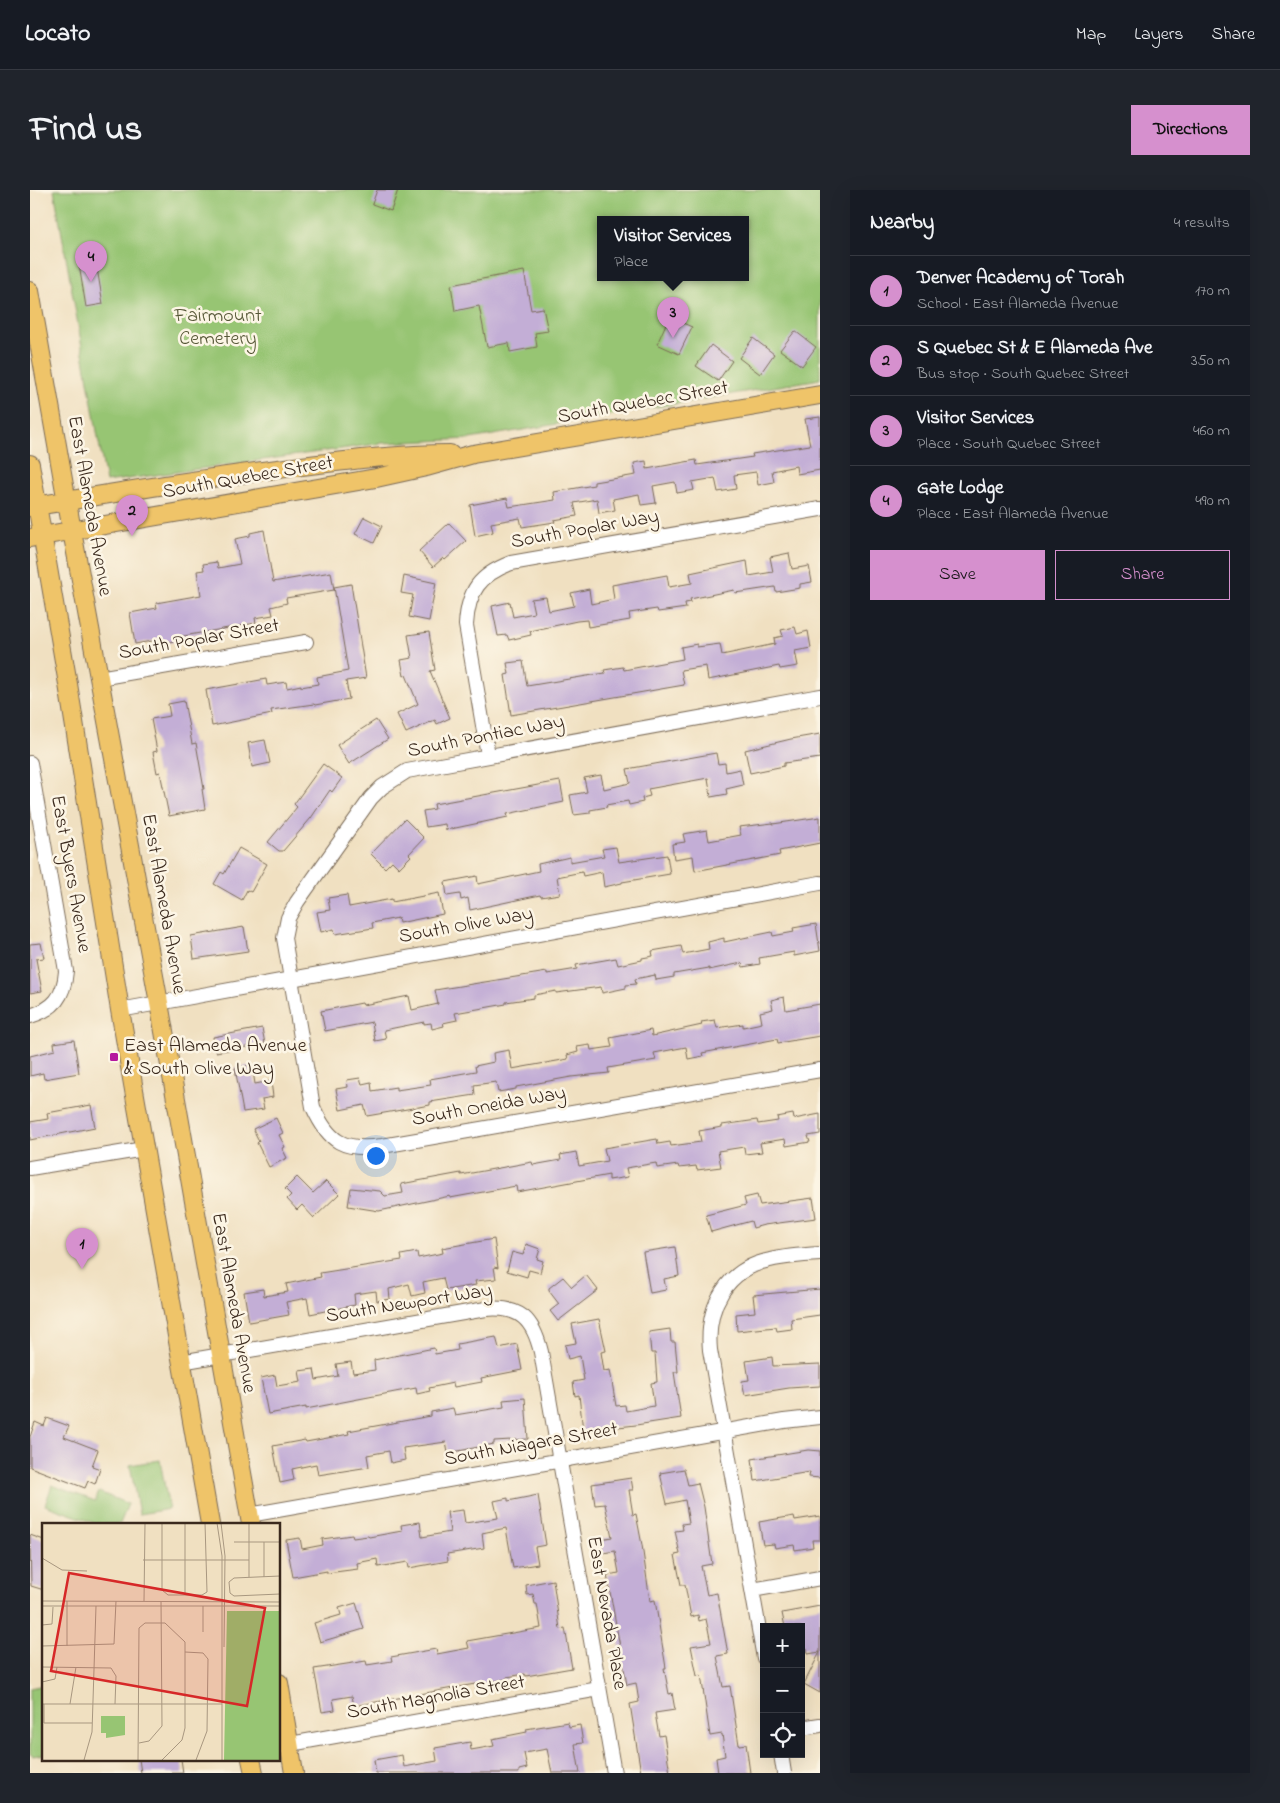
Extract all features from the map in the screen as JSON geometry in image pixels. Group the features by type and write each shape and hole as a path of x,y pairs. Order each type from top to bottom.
{"main road":[{"name":"East Alameda Avenue","path":"30,291 66,501 159,1003 250,1519"},
{"name":"South Quebec Street","path":"36,537 376,478 473,454 820,394"},
{"name":"South Quebec Street","path":"34,507 218,476 376,457 422,454 473,454"},
{"path":"30,464 36,537 210,1523"},
{"path":"280,1695 284,1745 294,1773"},
{"path":"251,1760 254,1773"}],"street":[{"name":"South Poplar Way","path":"488,755 466,625 467,608 472,595 486,575 511,563 820,509"},
{"name":"South Poplar Street","path":"99,678 306,642"},
{"name":"South Pontiac Way","path":"290,978 284,938 288,918 297,902 371,798 382,787 407,771 820,696"},
{"name":"East Byers Avenue","path":"30,763 36,831 65,962 66,980 62,992 52,1006 43,1012 30,1016"},
{"name":"South Olive Way","path":"120,1010 820,883"},
{"name":"South Oneida Way","path":"290,978 314,1107 321,1125 331,1136 353,1147 382,1146 820,1070"},
{"path":"30,1168 144,1148"},
{"path":"760,1635 709,1338 711,1315 716,1302 732,1279 741,1271 776,1258 820,1254"},
{"name":"South Newport Way","path":"181,1362 488,1309 505,1309 524,1317 530,1324 538,1342 559,1461"},
{"name":"South Niagara Street","path":"250,1519 724,1431 802,1418 820,1417"},
{"name":"East Nevada Place","path":"559,1461 614,1773"},
{"path":"752,1590 820,1578"},
{"name":"South Magnolia Street","path":"284,1745 599,1689"},
{"path":"805,1727 820,1724"},
{"path":"782,1758 784,1773"}],"green space":[{"name":"Fairmount Cemetery","path":"54,190 820,190 820,379 470,439 383,443 106,482"},
{"path":"160,1460 169,1509 139,1514 130,1465"},
{"path":"52,1485 95,1501 99,1492 128,1504 120,1523 94,1523 45,1505"},
{"path":"42,1685 42,1754 33,1756 30,1754 30,1688"}],"building":[{"path":"377,190 398,190 391,211 372,204"},
{"path":"95,256 103,304 86,307 78,259"},
{"path":"524,271 531,310 543,308 548,331 535,333 537,347 510,352 509,343 487,347 479,306 455,311 451,285"},
{"path":"669,317 692,327 679,354 657,344"},
{"path":"795,331 816,347 802,366 780,350"},
{"path":"753,338 774,354 760,374 739,358"},
{"path":"711,345 732,361 718,381 696,366"},
{"path":"820,417 820,470 797,474 796,466 772,471 774,482 758,485 756,472 734,475 736,489 718,492 715,478 692,482 694,490 677,493 675,482 653,486 656,503 641,505 639,494 613,499 615,510 599,513 597,499 574,503 577,516 554,520 555,522 522,527 520,518 491,523 493,532 475,536 470,505 507,498 509,507 555,500 554,492 594,485 594,482 636,475 634,463 646,461 647,469 696,460 697,465 753,457 752,454 810,445 805,419"},
{"path":"364,517 382,526 374,543 355,534"},
{"path":"449,523 466,541 445,560 443,558 433,567 419,551"},
{"path":"264,530 273,582 331,572 334,590 286,598 287,603 271,607 273,615 255,618 256,623 178,637 179,640 164,643 163,639 135,644 130,613 157,608 156,603 201,595 197,571 204,570 203,564 217,562 218,568 240,564 235,539 250,536 250,533"},
{"path":"789,553 792,569 809,566 812,582 800,584 800,588 776,592 775,587 735,593 734,590 690,599 691,602 685,603 686,608 658,612 657,609 629,613 630,620 588,627 587,620 577,621 530,631 531,635 509,640 507,635 498,636 492,606 510,602 513,617 534,613 531,599 546,597 549,611 574,606 571,593 589,589 591,604 614,599 612,585 667,575 669,587 692,583 690,573 747,561 749,576 773,572 770,557"},
{"path":"404,576 436,583 429,621 409,617 413,595 401,593"},
{"path":"351,584 366,678 346,681 349,699 271,710 272,714 212,726 206,690 266,679 267,685 286,682 287,688 301,685 301,687 318,684 317,677 348,671 334,587"},
{"path":"795,627 797,634 808,631 811,648 795,651 798,666 780,669 779,666 708,680 706,666 681,670 684,685 511,715 505,675 509,674 507,663 523,661 527,686 605,673 604,670 623,667 624,670 683,659 681,647 697,644 697,647 720,644 722,655 775,644 774,638 783,636 781,630"},
{"path":"429,632 435,670 430,671 450,718 437,724 435,720 406,733 397,714 418,704 406,675 404,676 401,660 412,658 408,635"},
{"path":"184,701 192,744 196,743 204,789 202,789 205,809 169,816 160,772 157,773 153,752 157,751 151,719 170,716 168,704"},
{"path":"376,720 388,739 349,764 337,745"},
{"path":"820,734 820,758 784,763 784,766 750,773 745,750"},
{"path":"265,740 270,763 252,767 248,743"},
{"path":"716,753 718,764 725,763 726,772 740,769 743,785 726,789 727,794 711,797 708,778 648,789 650,796 642,798 643,802 629,805 628,801 606,805 607,807 590,810 590,813 574,815 570,795 587,792 584,778 601,775 604,789 630,783 627,769"},
{"path":"323,764 342,778 332,792 330,790 311,818 283,851 279,851 268,842 297,807 294,804"},
{"path":"560,781 564,802 507,814 508,817 446,830 445,824 426,827 423,811 435,809 434,804"},
{"path":"820,817 820,843 779,851 780,855 695,871 693,856 674,859 672,844 685,842 683,834 707,830 709,841 741,835 739,827"},
{"path":"405,819 424,838 409,854 411,856 399,868 392,861 385,868 371,854"},
{"path":"616,847 619,862 667,855 670,874 604,887 602,872 583,876 582,872 557,877 560,894 541,897 540,895 470,910 468,898 461,900 460,894 447,896 445,882 477,876 478,884 539,871 538,864 570,857 570,862 604,856 602,849"},
{"path":"239,848 267,864 251,892 247,890 242,900 214,884 221,872 224,874"},
{"path":"439,893 443,914 399,923 398,918 372,923 373,928 335,934 334,929 321,932 317,912 330,910 328,898 347,895 349,907 392,899 392,902"},
{"path":"816,924 820,951 794,956 794,952 759,958 760,964 743,967 742,963 709,970 709,968 674,974 674,977 656,980 655,975 635,979 636,984 626,985 626,988 602,993 601,987 534,995 534,998 455,1013 457,1020 443,1023 444,1026 432,1029 431,1023 424,1024 424,1022 384,1030 386,1039 375,1041 372,1022 325,1031 321,1011 409,996 412,1010 438,1004 435,990 577,969 576,965 616,958 618,965 653,956 652,951 681,946 683,954 709,949 708,942 724,938 724,942 772,932 773,936 794,932 793,928"},
{"path":"244,927 248,951 194,959 191,936"},
{"path":"41,943 44,958 36,959 42,991 30,993 30,944"},
{"path":"784,997 786,1010 820,1004 820,1036 778,1043 777,1039 702,1053 703,1056 688,1059 686,1047 654,1053 656,1060 608,1068 609,1073 571,1077 498,1092 496,1082 474,1085 475,1095 430,1102 430,1105 367,1116 364,1105 340,1110 336,1089 348,1087 347,1080 360,1078 362,1084 371,1082 372,1091 396,1087 396,1090 431,1085 430,1079 476,1071 475,1066 494,1062 493,1053 509,1050 512,1069 568,1059 567,1055 578,1052 577,1047 590,1045 591,1050 612,1047 610,1038 651,1030 652,1036 702,1025 701,1022 715,1020 717,1028 743,1024 743,1027 762,1023 760,1012 773,1009 771,1000"},
{"path":"262,1028 265,1044 216,1052 213,1037"},
{"path":"74,1040 79,1073 44,1079 43,1073 30,1076 30,1056 55,1050 54,1043"},
{"path":"252,1065 255,1084 271,1081 273,1097 262,1099 264,1109 243,1112 235,1068"},
{"path":"91,1105 95,1127 30,1140 30,1122 48,1119 47,1113"},
{"path":"793,1114 794,1119 820,1114 820,1134 808,1136 810,1142 786,1146 785,1139 760,1143 762,1152 745,1154 744,1147 718,1151 721,1167 697,1170 696,1166 679,1168 678,1165 657,1168 656,1163 626,1168 628,1177 609,1180 609,1175 517,1192 516,1186 450,1198 450,1196 379,1211 348,1206 351,1188 380,1191 385,1196 403,1193 401,1184 532,1162 533,1165 561,1160 560,1155 576,1152 579,1166 607,1161 604,1148 657,1139 658,1144 670,1142 671,1146 701,1142 699,1131 722,1127 722,1125 757,1120 758,1124 778,1121 777,1117"},
{"path":"276,1118 283,1133 279,1135 285,1147 282,1148 287,1158 269,1167 257,1143 259,1141 253,1129"},
{"path":"297,1177 313,1193 326,1181 339,1194 314,1218 302,1205 297,1210 287,1199 291,1195 285,1189"},
{"path":"757,1195 760,1205 813,1198 816,1218 753,1228 751,1221 711,1232 706,1215 746,1205 744,1198"},
{"path":"494,1239 498,1268 494,1267 496,1279 475,1281 476,1285 446,1290 443,1278 423,1282 425,1293 412,1296 409,1284 389,1289 390,1299 377,1301 376,1291 354,1294 355,1305 310,1314 307,1298 286,1302 289,1315 249,1322 244,1292 263,1289 264,1296 288,1292 286,1284 321,1277 320,1273 402,1260 401,1255 417,1252 418,1258 443,1253 442,1248"},
{"path":"526,1244 540,1249 537,1259 543,1261 540,1273 529,1270 527,1277 507,1271 512,1252 523,1255"},
{"path":"675,1247 679,1276 664,1279 666,1290 650,1293 643,1252"},
{"path":"586,1275 598,1290 558,1321 550,1311 559,1304 549,1291 549,1288 563,1277 572,1287"},
{"path":"820,1289 820,1315 791,1319 792,1329 777,1331 776,1327 737,1331 736,1314 755,1312 753,1295"},
{"path":"599,1319 606,1351 601,1352 604,1371 610,1370 616,1406 625,1405 626,1411 654,1406 651,1383 657,1382 655,1353 651,1353 649,1332 670,1329 671,1342 675,1342 678,1372 674,1372 681,1418 583,1431 579,1395 575,1396 573,1382 584,1380 580,1356 568,1359 565,1345 576,1343 572,1324"},
{"path":"496,1337 499,1348 517,1344 522,1370 481,1378 482,1382 454,1387 453,1383 429,1388 430,1391 417,1394 416,1388 306,1409 306,1407 268,1414 261,1378 275,1375 277,1386 301,1382 299,1371 314,1369 316,1380 338,1376 336,1364 351,1362 353,1373 375,1370 374,1360 434,1348 435,1354 458,1350 457,1344"},
{"path":"772,1357 773,1366 820,1364 820,1386 789,1388 745,1395 742,1381 749,1380 746,1361"},
{"path":"525,1398 528,1439 494,1441 494,1444 448,1453 446,1442 403,1448 405,1460 391,1463 389,1451 367,1455 369,1467 318,1475 316,1464 292,1469 294,1480 280,1483 273,1446 349,1434 348,1431 431,1416 431,1412 453,1408 455,1415 504,1407 503,1400"},
{"path":"47,1418 69,1426 64,1437 98,1450 92,1466 100,1469 95,1484 88,1481 85,1488 30,1467 30,1437 35,1422 44,1426"},
{"path":"808,1450 820,1451 820,1478 809,1477 810,1472 755,1481 752,1459"},
{"path":"684,1469 688,1485 698,1483 704,1507 712,1564 701,1566 707,1595 717,1593 728,1654 717,1656 723,1687 730,1686 739,1745 746,1744 750,1773 718,1773 716,1758 725,1756 722,1734 710,1736 701,1675 697,1676 691,1646 711,1643 706,1619 699,1621 698,1615 691,1617 685,1585 681,1585 675,1555 680,1554 675,1531 683,1530 682,1524 689,1523 685,1500 667,1504 660,1473"},
{"path":"631,1478 633,1490 629,1490 633,1515 636,1514 650,1601 655,1600 666,1668 664,1668 669,1694 672,1693 675,1710 655,1713 659,1736 664,1735 670,1773 641,1773 630,1704 639,1702 636,1683 627,1685 607,1575 619,1573 615,1551 603,1553 600,1539 612,1537 605,1504 595,1505 592,1484"},
{"path":"538,1495 546,1545 535,1547 538,1564 513,1568 506,1528 482,1533 484,1548 447,1554 448,1561 409,1568 408,1562 378,1567 377,1559 357,1563 358,1569 327,1573 327,1571 293,1577 286,1540 300,1538 302,1549 323,1545 322,1539 352,1535 353,1538 369,1537 402,1531 401,1525 420,1522 422,1537 450,1532 447,1512 463,1510 465,1523 498,1518 494,1501 508,1498 508,1501"},
{"path":"794,1516 795,1520 820,1516 820,1540 812,1540 813,1547 795,1550 794,1545 775,1548 774,1544 763,1545 759,1522"},
{"path":"30,1535 42,1539 42,1589 31,1586"},
{"path":"553,1580 560,1629 565,1628 572,1668 526,1676 525,1674 507,1677 507,1679 489,1682 490,1685 476,1688 475,1684 354,1706 352,1696 333,1699 335,1710 322,1712 314,1669 366,1661 367,1665 392,1661 391,1657 436,1649 437,1654 469,1648 467,1641 541,1628 537,1604 535,1604 533,1594 527,1595 526,1585"},
{"path":"356,1603 364,1629 320,1642 314,1623 341,1615 339,1608"},
{"path":"820,1606 820,1652 808,1654 807,1648 805,1648 805,1623 784,1623 782,1613"},
{"path":"820,1652 820,1693 805,1685"},
{"path":"568,1722 569,1727 580,1725 583,1743 575,1744 580,1773 552,1773 547,1749 524,1753 527,1768 519,1770 519,1773 376,1773 374,1760 402,1755 404,1767 437,1761 435,1748 470,1742 471,1750 494,1746 492,1739 527,1732 526,1729"},
{"path":"139,1760 181,1760 183,1773 141,1773"}],"place":[{"name":"Gate Lodge","path":"91,282"},
{"name":"Visitor Services","path":"673,338"},
{"name":"S Quebec St & E Alameda Ave","path":"132,536"},
{"name":"East Alameda Avenue & South Olive Way","path":"114,1057"},
{"name":"Denver Academy of Torah","path":"82,1269"}]}
